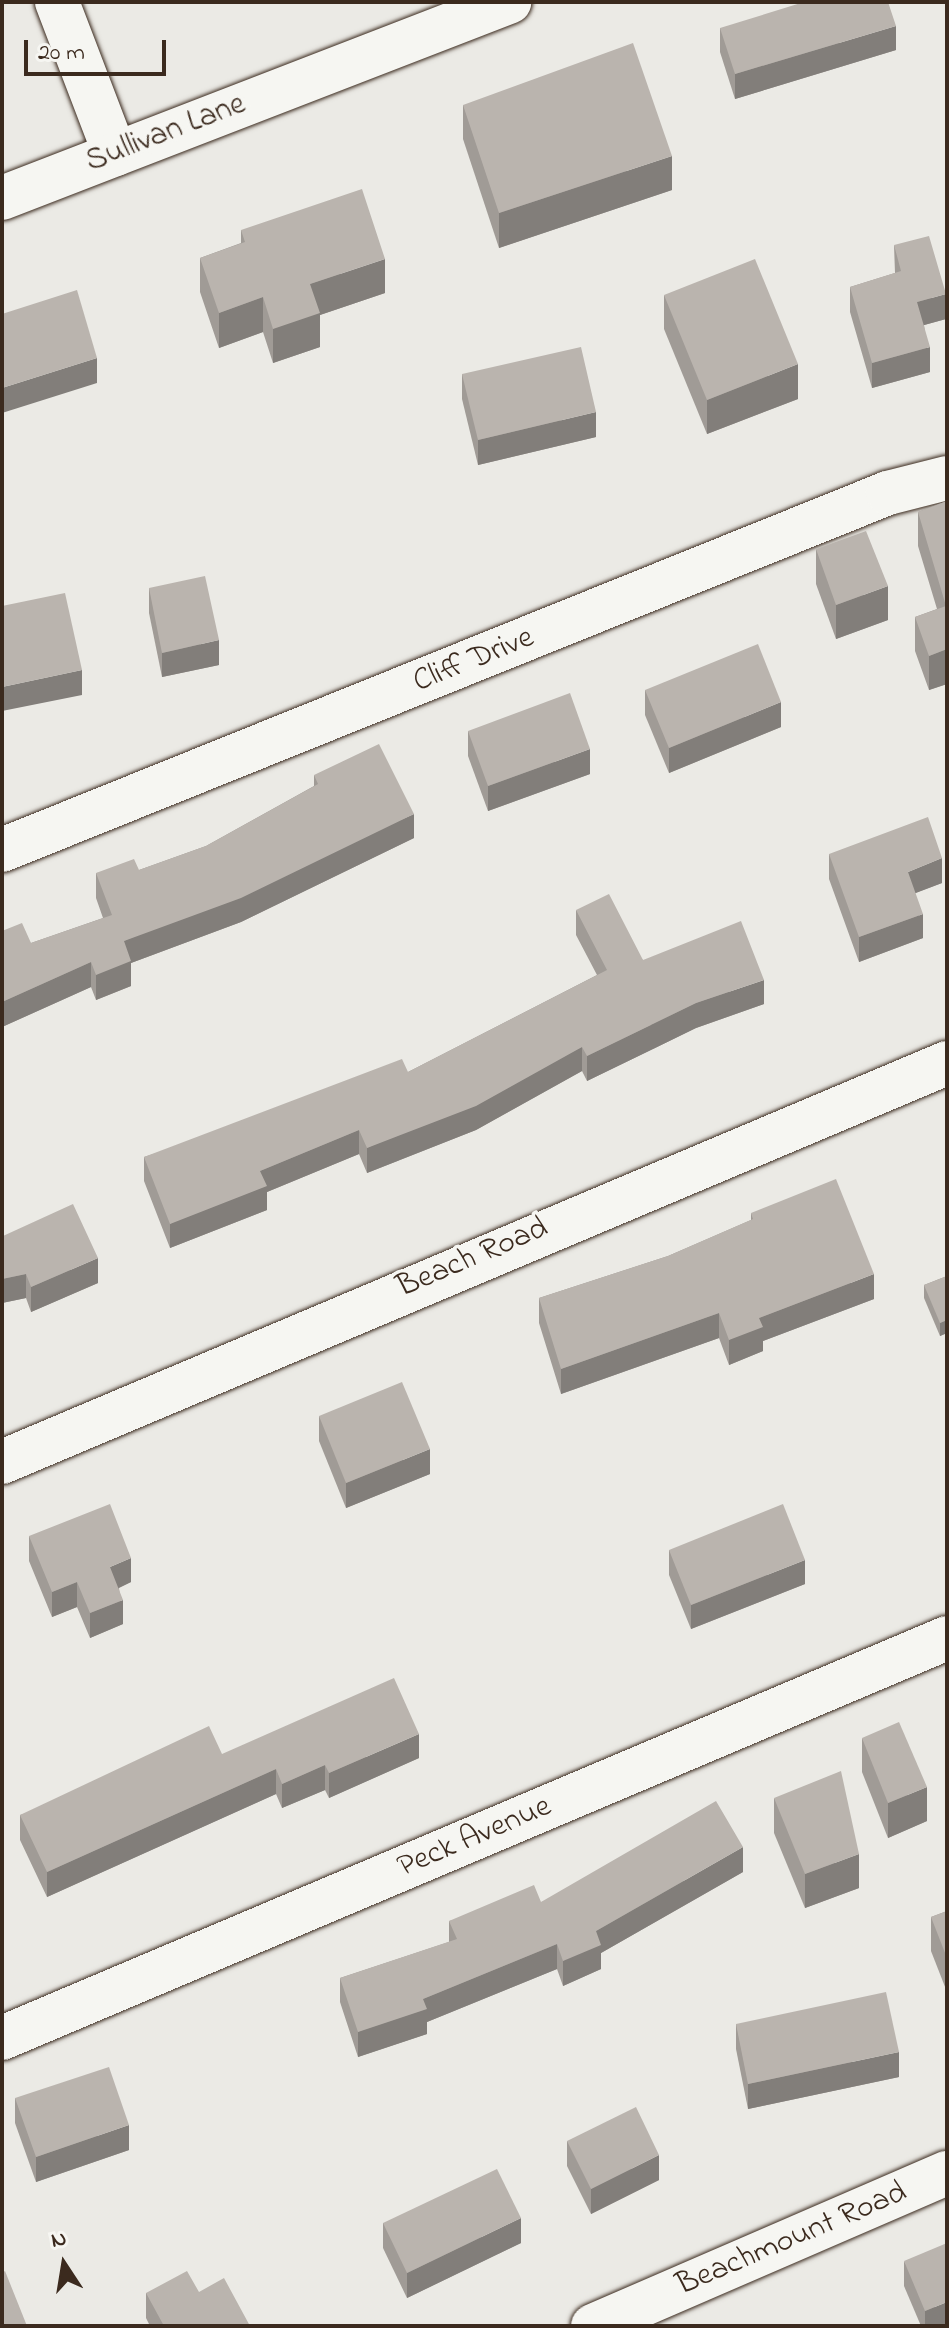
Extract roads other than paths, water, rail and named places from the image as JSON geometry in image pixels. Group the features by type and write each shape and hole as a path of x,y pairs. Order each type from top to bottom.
{"street":[{"path":"57,2 115,154"},
{"name":"Sullivan Lane","path":"2,198 509,2"},
{"name":"Cliff Drive","path":"2,850 888,493 947,478"},
{"name":"Beach Road","path":"2,1462 947,1063"},
{"name":"Peck Avenue","path":"2,2038 947,1638"},
{"name":"Beachmount Road","path":"593,2326 947,2173"}]}
